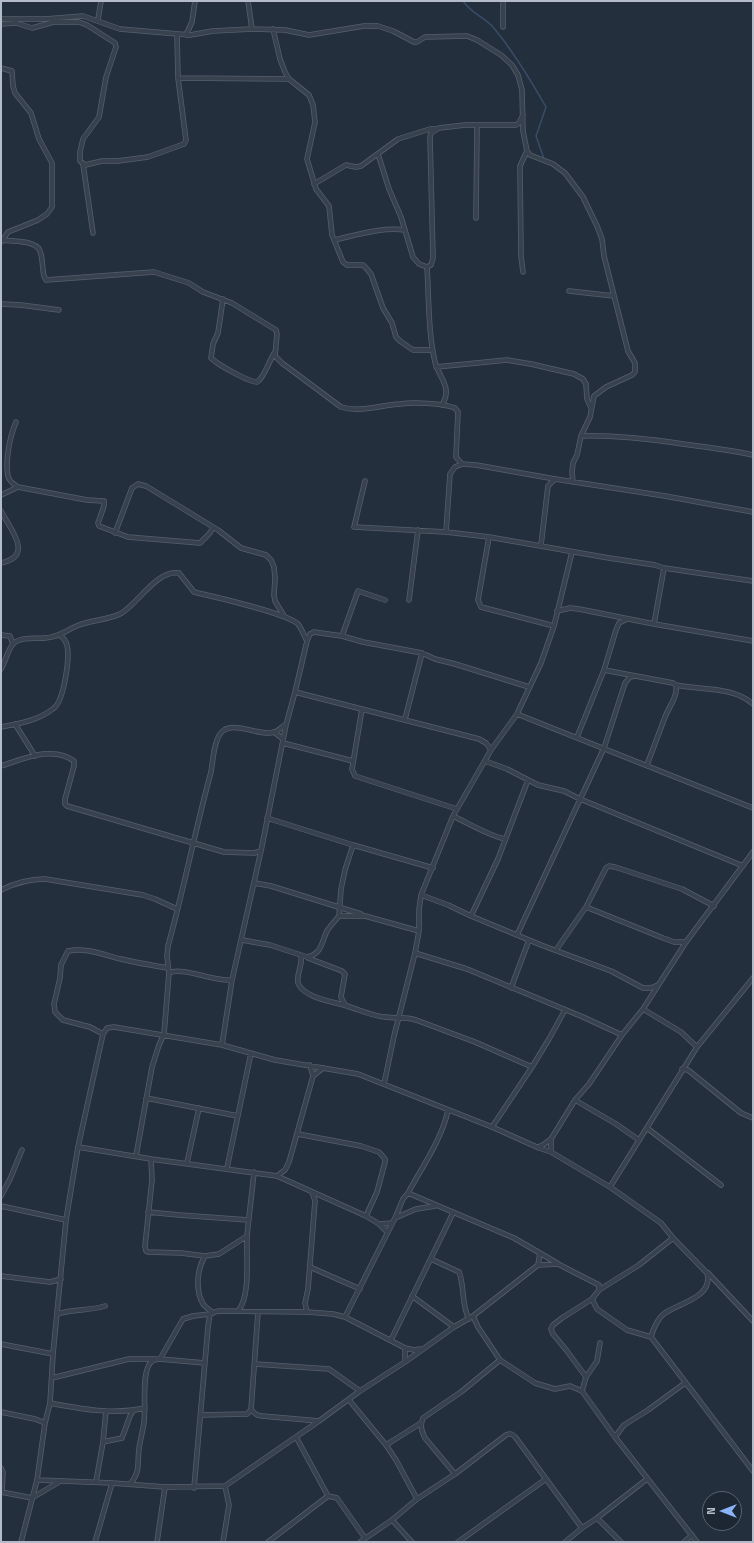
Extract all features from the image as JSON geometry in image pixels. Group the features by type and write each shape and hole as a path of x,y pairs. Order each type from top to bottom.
{"street":[{"path":"98,20 100,1"},
{"path":"186,35 192,22 195,1"},
{"path":"248,1 252,29"},
{"path":"503,1 503,27"},
{"path":"1,19 45,19 83,16 120,29 186,35 252,29 273,29 309,35 364,26 378,26 417,42 425,37 467,36 501,54 512,65 518,75 522,90 523,131 527,151 534,158 553,164 561,170 583,197 602,239 604,256 628,351 635,363 635,372 630,376 599,390 594,396 592,410 587,425 581,436 577,455 573,463 573,482"},
{"path":"1,24 16,23 32,28 54,22 74,21 87,25 115,43 116,46 106,77 99,118 87,133 80,152 80,161 83,164 93,233"},
{"path":"273,29 280,59 289,79 309,95 315,122 307,159 316,190 328,206 334,240 345,265 365,266 370,272 383,308 392,323 396,337 400,341 413,350 432,350"},
{"path":"83,164 148,157 184,144 186,140 178,78 177,34"},
{"path":"1,68 12,71 15,93 31,113 37,135 52,163 53,172 52,207 50,211 29,225 8,232 2,241 28,243 37,246 40,250 46,280 154,272 190,283 203,292 232,303 276,330 278,334 275,356 282,363 338,405 347,409 362,409 401,403 442,405 457,409 456,457 462,464"},
{"path":"178,78 289,79"},
{"path":"314,184 344,166 361,166 398,139 430,129 477,125 516,125 523,114"},
{"path":"476,218 477,125"},
{"path":"427,267 432,265 433,230 430,141 431,133 436,129"},
{"path":"523,272 521,256 520,166 527,151"},
{"path":"378,154 415,261 427,267"},
{"path":"334,240 381,229 392,228 405,230"},
{"path":"427,267 432,350 436,367 442,377 446,390 446,398 442,405"},
{"path":"569,292 614,296"},
{"path":"223,300 218,333 211,358 215,362 242,377 253,382 257,382 262,378 269,360 275,352"},
{"path":"1,304 59,310"},
{"path":"436,367 508,360 574,374 583,379 586,384 587,399 592,410"},
{"path":"16,422 11,435 8,476 12,483 18,487 104,502 98,522 99,526 128,537 196,543 203,541 213,528"},
{"path":"581,436 651,440 730,450 753,455"},
{"path":"446,532 450,474 455,467 462,464 491,466 555,479 666,496 753,512"},
{"path":"541,546 548,486 544,477"},
{"path":"548,486 555,479"},
{"path":"365,481 354,527 446,532 489,537 656,565 664,568 753,581"},
{"path":"115,533 132,488 138,484 146,486 213,528 241,548 266,555 271,560 275,578 275,601 284,616"},
{"path":"1,495 18,487"},
{"path":"1,511 18,541 19,548 18,553 12,559 1,563"},
{"path":"409,600 418,530"},
{"path":"489,537 478,600 481,607 554,626"},
{"path":"384,1084 398,1017 415,953 419,931 421,895 453,816 491,750 518,714 529,686 541,663 554,626 572,552"},
{"path":"654,624 664,568"},
{"path":"1,668 13,644 19,640 56,637 79,625 124,612 146,589 164,576 174,573 178,574 194,592 284,616 298,624 307,641"},
{"path":"342,636 358,591 385,600"},
{"path":"557,611 570,608 578,609 753,641"},
{"path":"577,737 604,670 619,623 628,619"},
{"path":"222,1045 232,980 261,851 286,725 296,692 309,636 313,632 342,636 363,642 422,653 435,659 529,686"},
{"path":"1,635 10,636 13,644"},
{"path":"1,727 25,722 42,715 57,705 64,680 68,654 67,644 60,635"},
{"path":"404,719 422,653"},
{"path":"604,670 673,683 676,685 705,687 734,694 747,699 753,704"},
{"path":"517,935 604,748 625,683 630,677 634,676"},
{"path":"647,765 666,714 673,701 676,685"},
{"path":"296,692 479,739 486,743 491,750"},
{"path":"362,709 352,769 355,776 457,809"},
{"path":"518,714 753,808"},
{"path":"15,724 35,756"},
{"path":"136,1156 152,1067 164,1034 169,974 167,956 168,946 202,810 206,784 211,771 219,736 224,730 230,728 274,732 286,725"},
{"path":"274,732 283,741 353,761"},
{"path":"1,766 35,756 52,753 70,757 74,760 74,771 65,799 65,804 67,806 224,852 254,853 261,851"},
{"path":"485,761 507,769 538,785 564,791 743,866"},
{"path":"471,916 498,859 528,780"},
{"path":"453,816 489,835 505,839"},
{"path":"267,818 433,868"},
{"path":"307,957 313,956 318,952 327,931 339,916 345,870 353,845"},
{"path":"537,1147 551,1139 575,1100 589,1084 622,1035 643,1009 686,942 753,852"},
{"path":"556,950 586,907 606,868 609,866 682,889 714,906"},
{"path":"1,890 22,882 45,878 143,895 177,909"},
{"path":"254,883 271,886 365,916 419,931"},
{"path":"421,895 529,940 611,971 643,988 650,988 658,984"},
{"path":"586,907 674,942 686,942"},
{"path":"339,916 365,916"},
{"path":"242,940 270,945 307,957 342,971 345,974 341,997 345,1005"},
{"path":"511,988 529,940"},
{"path":"103,1034 90,1027 63,1020 55,1012 54,1004 60,978 61,965 68,951 84,951 122,960 168,968"},
{"path":"415,953 467,969 584,1017 622,1035"},
{"path":"301,956 302,961 298,980 300,987 314,996 335,1004 345,1005 384,1017 398,1017 416,1020 532,1067"},
{"path":"169,974 173,971 179,971 206,978 225,981 232,980"},
{"path":"610,1186 697,1046 753,978"},
{"path":"643,1009 681,1032 697,1046"},
{"path":"492,1127 550,1039 564,1010"},
{"path":"21,1542 37,1480 45,1423 50,1403 53,1354 66,1220 78,1147 103,1034 107,1028 114,1027 164,1034 222,1045 275,1060 358,1074 551,1152 610,1186 661,1222 673,1238 753,1321"},
{"path":"227,1168 251,1053"},
{"path":"277,1176 285,1170 290,1162 313,1076 310,1065"},
{"path":"313,1076 323,1068"},
{"path":"682,1069 688,1070 741,1114 753,1118"},
{"path":"146,1098 238,1116"},
{"path":"575,1100 616,1124 639,1140"},
{"path":"187,1163 199,1108"},
{"path":"345,1317 395,1218 403,1199 408,1193 440,1135 448,1110"},
{"path":"647,1128 721,1184"},
{"path":"298,1134 361,1146 382,1154 385,1162 377,1192 366,1216"},
{"path":"551,1139 551,1152"},
{"path":"78,1147 151,1159 227,1168 277,1176 366,1216 380,1224 387,1232"},
{"path":"1,1196 22,1150"},
{"path":"151,1159 152,1180 145,1246 146,1251 205,1256 219,1254 247,1236"},
{"path":"238,1312 242,1306 245,1295 247,1236 254,1172"},
{"path":"307,1312 305,1303 308,1289 315,1201 312,1192"},
{"path":"408,1193 514,1238 558,1264 598,1285 599,1290"},
{"path":"315,1201 323,1196"},
{"path":"1,1206 66,1220"},
{"path":"395,1218 416,1209 436,1206"},
{"path":"148,1212 195,1217 249,1220"},
{"path":"390,1340 453,1213"},
{"path":"380,1224 392,1223"},
{"path":"586,1377 559,1342 551,1329 553,1325 592,1299 599,1290 639,1265 673,1238"},
{"path":"538,1265 540,1253"},
{"path":"205,1256 201,1264 198,1286 204,1305 211,1313"},
{"path":"431,1259 459,1272 462,1284 464,1306 469,1319"},
{"path":"37,1480 130,1484 165,1488 225,1486 320,1421 360,1390 405,1362 454,1327 474,1316 538,1265 558,1264"},
{"path":"310,1267 360,1289"},
{"path":"651,1337 656,1325 664,1314 684,1304 705,1288 708,1283 707,1273"},
{"path":"1,1276 50,1282 61,1279"},
{"path":"412,1296 454,1327"},
{"path":"592,1299 596,1309 627,1330 651,1337 753,1471"},
{"path":"57,1314 73,1310 94,1309 105,1306"},
{"path":"148,1366 158,1359 183,1319 218,1311 307,1312 333,1314 345,1317 405,1348 414,1350 423,1349"},
{"path":"201,1415 247,1414 252,1410 258,1312"},
{"path":"194,1488 208,1327 211,1313"},
{"path":"474,1316 478,1327 500,1360 535,1384 555,1389 570,1386 582,1391 615,1437 698,1542"},
{"path":"582,1391 586,1377 596,1361 600,1342"},
{"path":"1,1344 53,1354"},
{"path":"405,1348 405,1362"},
{"path":"52,1378 129,1359 158,1359 206,1363"},
{"path":"130,1484 137,1476 139,1449 143,1431 148,1366 145,1359"},
{"path":"455,1474 425,1438 421,1431 421,1423 423,1418 461,1392 500,1360"},
{"path":"255,1364 328,1369 360,1390"},
{"path":"615,1437 624,1425 648,1410 685,1382"},
{"path":"349,1400 386,1445 396,1460 417,1499"},
{"path":"50,1403 106,1411 133,1411 144,1408"},
{"path":"252,1410 257,1415 262,1416 320,1421"},
{"path":"96,1482 103,1442 106,1411"},
{"path":"103,1442 122,1438 133,1411"},
{"path":"1,1412 34,1419 45,1423"},
{"path":"386,1445 421,1423"},
{"path":"360,1542 392,1520 417,1499 455,1474 509,1434 513,1434 582,1528"},
{"path":"296,1437 328,1496 337,1498 365,1538"},
{"path":"1,1468 3,1476 2,1492 32,1498 60,1481"},
{"path":"565,1542 647,1478"},
{"path":"458,1542 546,1479"},
{"path":"95,1542 112,1483"},
{"path":"223,1542 229,1505 225,1486"},
{"path":"157,1542 165,1488"},
{"path":"268,1542 328,1496"},
{"path":"597,1518 621,1542"},
{"path":"392,1520 412,1542"},
{"path":"684,1542 692,1535"}],"waterway":[{"path":"463,1 470,9 493,27 501,36 546,107 536,136 544,159"}]}
